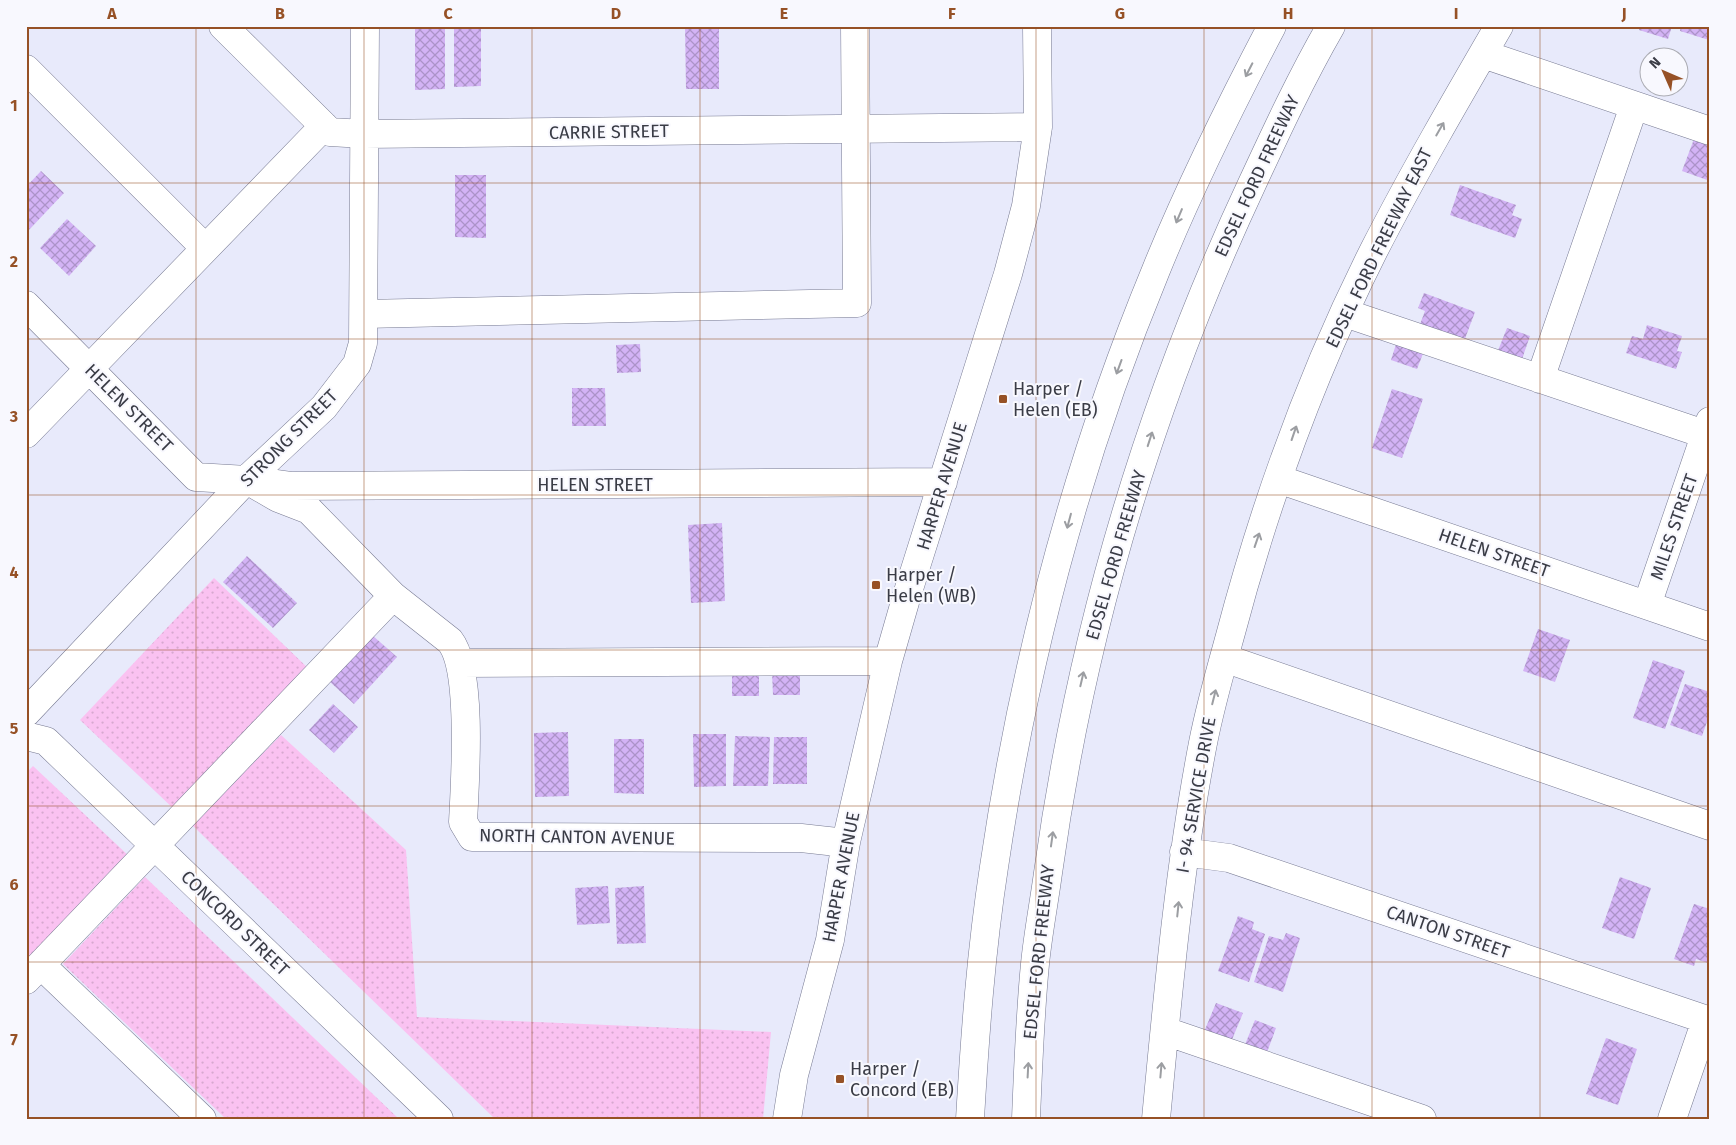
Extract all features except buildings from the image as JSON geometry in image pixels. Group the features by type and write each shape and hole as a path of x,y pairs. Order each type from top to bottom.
{"main road":[{"name":"CARRIE STREET","path":"223,26 330,132 364,134 1038,127"},
{"name":"STRONG STREET","path":"26,713 246,481 324,407 357,364 364,343 365,26"},
{"path":"364,314 857,303 855,26"},
{"name":"HARPER AVENUE","path":"787,1119 794,1075 830,940 846,843 888,661 907,595 944,482 1026,206 1038,127 1037,26"},
{"path":"970,1119 974,1047 983,953 993,868 1007,784 1032,662 1074,501 1101,417 1155,270 1219,129 1272,26"},
{"name":"EDSEL FORD FREEWAY","path":"1026,1119 1035,962 1059,795 1075,708 1099,605 1123,521 1168,383 1219,255 1279,125 1331,26"},
{"name":"EDSEL FORD FREEWAY EAST","path":"1278,479 1303,408 1374,250 1426,152 1499,26"},
{"path":"1483,54 1710,132"},
{"path":"26,69 206,248"},
{"path":"1540,379 1634,106"},
{"path":"26,434 324,126"},
{"name":"HELEN STREET","path":"26,305 196,477 292,486 944,482"},
{"path":"1345,313 1540,379 1708,431"},
{"name":"MILES STREET","path":"1647,605 1708,431"},
{"name":"HELEN STREET","path":"1278,479 1710,626"},
{"name":"I- 94 SERVICE DRIVE","path":"1156,1119 1184,852 1203,741 1251,559 1278,479"},
{"name":"NORTH CANTON AVENUE","path":"246,481 278,498 309,510 393,596 454,646 460,663 465,695 463,822 470,835 474,838 801,838 846,843"},
{"path":"202,1119 34,972 393,596"},
{"path":"1224,658 1710,826"},
{"path":"460,663 888,661"},
{"name":"CONCORD STREET","path":"26,736 46,741 439,1119"},
{"name":"CANTON STREET","path":"1184,852 1229,858 1708,1021"},
{"path":"1672,1119 1708,1021"},
{"path":"1165,1031 1422,1119"}],"shaded area":[{"path":"214,578 310,670 176,811 80,720"},
{"path":"281,735 406,850 417,1017 771,1032 763,1119 495,1119 192,825"},
{"path":"33,766 131,858 26,969 26,773"},
{"path":"145,877 399,1119 226,1119 63,964"}],"place":[{"name":"Harper / Helen (EB)","path":"1003,399"},
{"name":"Harper / Helen (WB)","path":"876,585"},
{"name":"Harper / Concord (EB)","path":"840,1079"}]}
